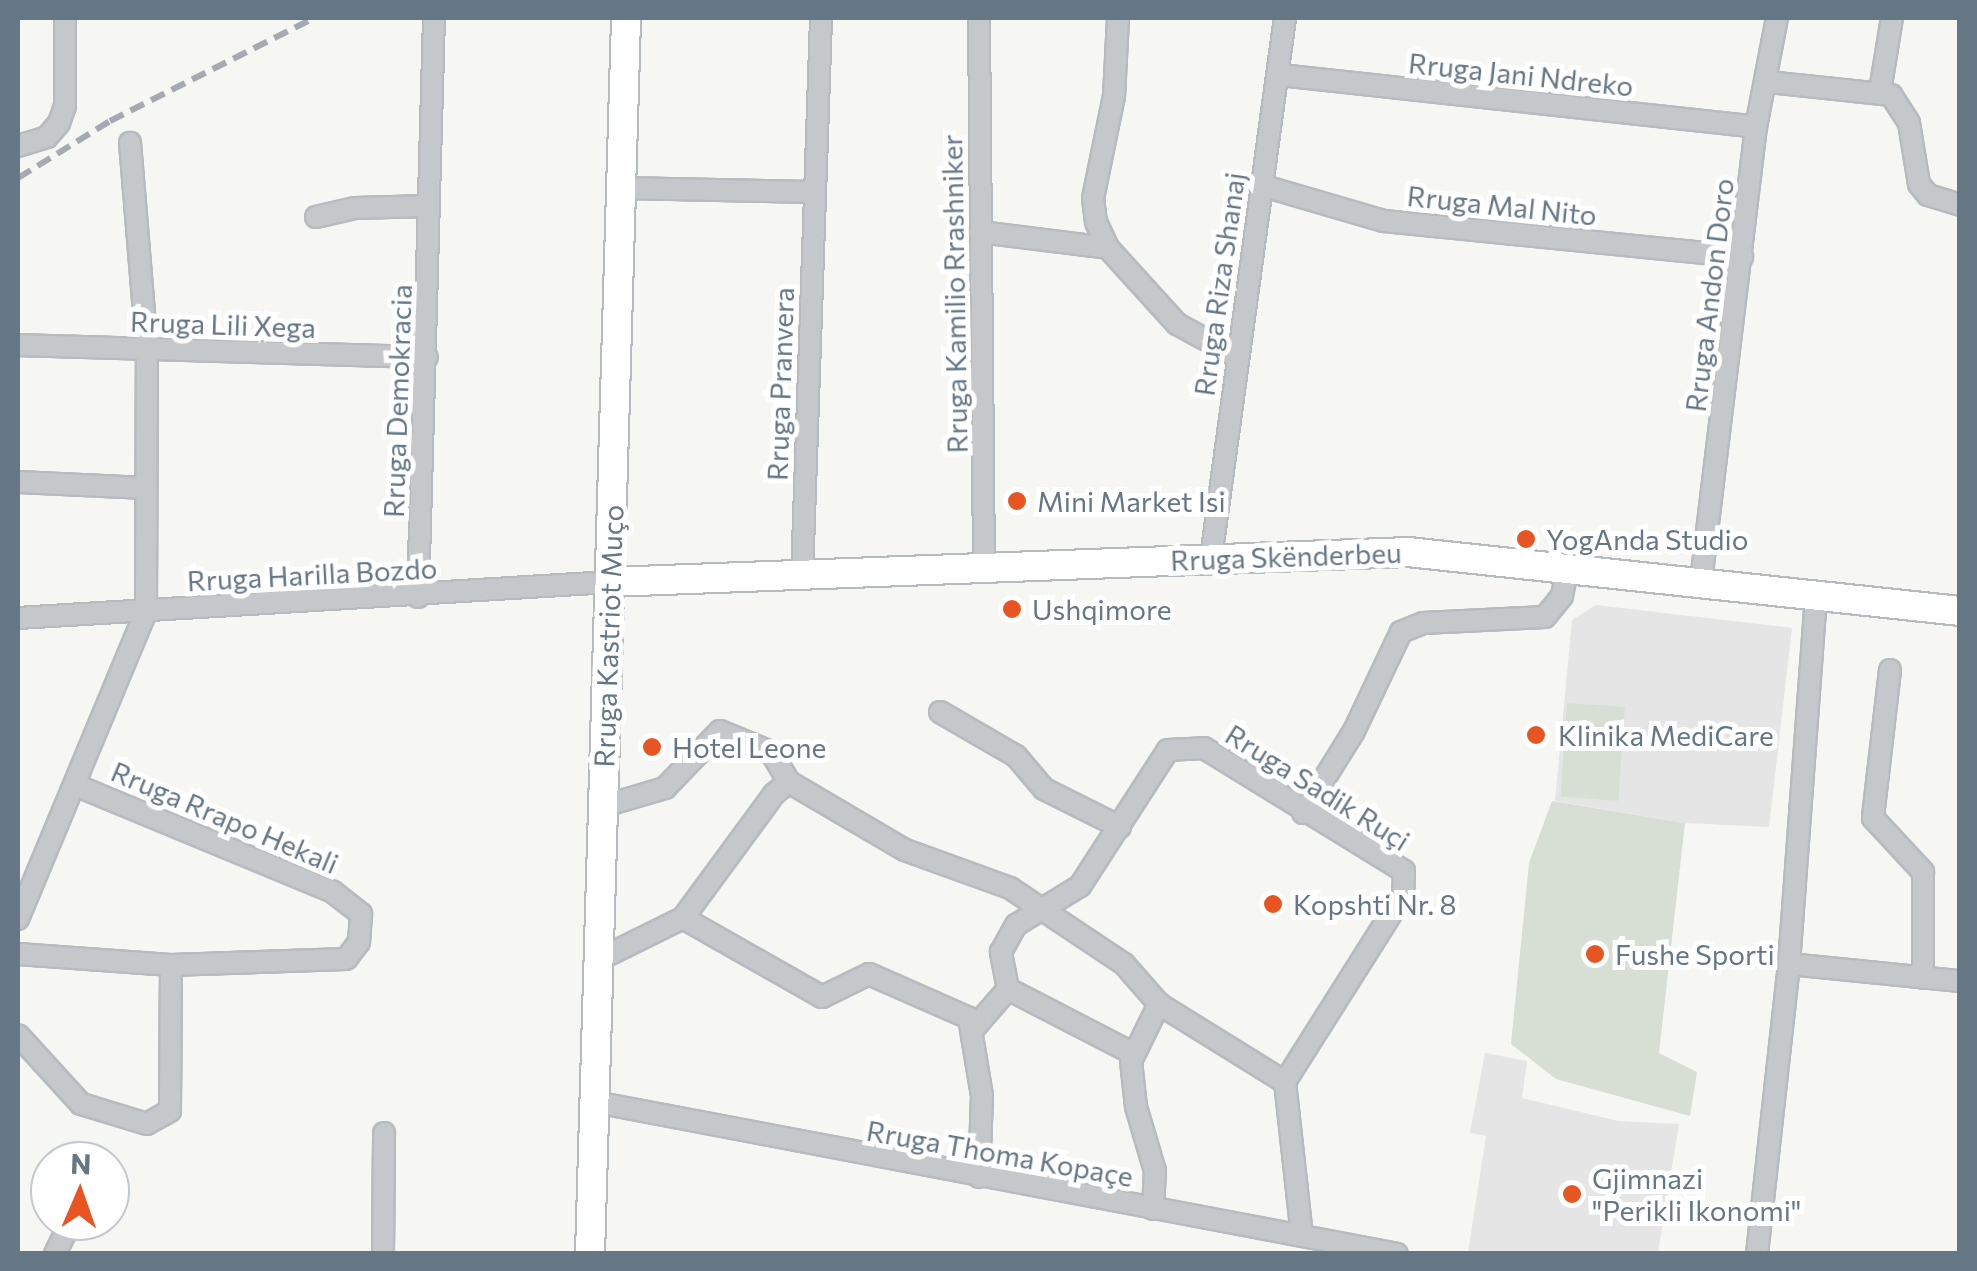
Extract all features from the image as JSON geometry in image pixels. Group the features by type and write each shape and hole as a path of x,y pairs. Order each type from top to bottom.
{"street":[{"path":"18,146 47,136 59,123 65,106 65,18"},
{"name":"Rruga Demokracia","path":"418,597 434,18"},
{"name":"Rruga Kastriot Muço","path":"590,1254 626,18"},
{"name":"Rruga Pranvera","path":"802,577 820,18"},
{"name":"Rruga Kamilio Rrashniker","path":"979,18 984,569"},
{"path":"1118,18 1114,96 1093,198 1108,248 1177,324 1234,355"},
{"name":"Rruga Riza Shanaj","path":"1210,558 1234,355 1280,75 1285,18"},
{"name":"Rruga Andon Doro","path":"1701,581 1756,127 1768,82 1777,18"},
{"path":"1880,91 1892,18"},
{"name":"Rruga Jani Ndreko","path":"1280,75 1756,127"},
{"path":"1768,82 1880,91 1903,106 1919,184 1942,203 1960,205"},
{"path":"18,919 146,611 147,350 130,143"},
{"name":"Rruga Mal Nito","path":"1260,184 1384,221 1742,256"},
{"path":"621,188 814,192"},
{"path":"316,217 355,208 429,206"},
{"path":"980,232 1108,248"},
{"name":"Rruga Lili Xega","path":"18,345 427,357"},
{"path":"18,482 146,488"},
{"name":"Rruga Skënderbeu","path":"610,582 1425,552 1960,611"},
{"path":"1303,813 1354,731 1401,632 1422,623 1545,617 1562,596 1568,565"},
{"name":"Rruga Harilla Bozdo","path":"18,618 418,597 610,582"},
{"path":"1757,1254 1790,964 1816,594"},
{"path":"1890,670 1873,818 1923,872 1922,978"},
{"path":"940,712 1016,756 1044,789 1120,827"},
{"path":"604,806 665,788 720,730 771,752 789,782 904,850 1010,888 1124,964 1159,1004 1285,1082 1302,1236"},
{"name":"Rruga Sadik Ruçi","path":"1038,906 1080,886 1157,764 1184,744 1204,748 1303,813 1397,863 1407,883 1285,1082"},
{"path":"600,959 683,918 774,794 789,782"},
{"name":"Rruga Rrapo Hekali","path":"18,954 171,965 346,958 360,942 361,914 334,892 75,785"},
{"path":"1008,989 1001,952 1016,925 1038,906"},
{"path":"683,918 822,996 832,997 860,974 878,975 961,1013 975,1027 982,1112 979,1177"},
{"path":"1790,964 1960,981"},
{"path":"18,1034 81,1104 157,1123 172,1099 171,965"},
{"path":"975,1027 1008,989"},
{"path":"1008,989 1132,1053"},
{"path":"1153,1208 1156,1171 1136,1107 1132,1053 1159,1004"},
{"name":"Rruga Thoma Kopaçe","path":"595,1102 1397,1254"},
{"path":"383,1254 384,1133"}],"shaded area":[{"path":"1596,605 1792,628 1769,827 1685,823 1555,801 1572,620"},
{"path":"1567,703 1625,707 1618,801 1560,797"},
{"name":"Fushe Sporti","path":"1552,801 1685,823 1659,1053 1697,1072 1690,1116 1556,1079 1511,1044 1529,863"},
{"name":"Gjimnazi \"Perikli Ikonomi\"","path":"1485,1053 1527,1061 1522,1098 1618,1121 1679,1124 1658,1253 1468,1253 1486,1136 1470,1133"}],"railway":[{"path":"18,178 110,121 314,18"}],"place":[{"name":"Mini Market Isi","path":"1017,501"},
{"name":"YogAnda Studio","path":"1526,539"},
{"name":"Ushqimore","path":"1012,609"},
{"name":"Klinika MediCare","path":"1536,735"},
{"name":"Hotel Leone","path":"652,747"},
{"name":"Kopshti Nr. 8","path":"1273,904"},
{"name":"Fushe Sporti","path":"1595,954"},
{"name":"Gjimnazi \"Perikli Ikonomi\"","path":"1572,1194"}]}
